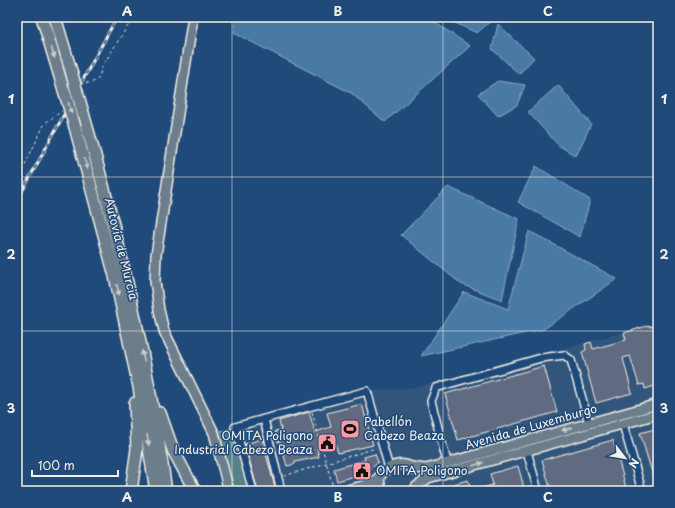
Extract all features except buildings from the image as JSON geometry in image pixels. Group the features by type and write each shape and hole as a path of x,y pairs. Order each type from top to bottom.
{"highway":[{"name":"Autovía de Murcia","path":"42,17 75,127 110,253 145,423 156,491"},
{"name":"Autovía de Murcia","path":"55,17 122,258 150,395 166,491"},
{"path":"130,347 129,363 138,433 136,460 131,491"},
{"path":"150,395 159,407 172,450 195,491"}],"main road":[{"path":"193,17 156,254 155,281 159,310 164,331 214,433 230,490"},
{"name":"Avenida de Luxemburgo","path":"389,468 400,465 422,469 658,404"},
{"path":"621,414 623,424"},
{"name":"Avenida de Luxemburgo","path":"414,490 428,478 658,414"},
{"path":"524,441 527,451"},
{"path":"411,467 418,476 414,490"},
{"path":"344,491 373,483 389,468"},
{"path":"381,474 378,482 381,491"}],"street":[{"path":"447,462 431,401 436,388 445,384 541,358 564,355 571,360 589,423"},
{"path":"252,491 235,427 368,391 389,468"},
{"path":"264,419 282,491"},
{"path":"623,424 642,491"},
{"path":"527,451 538,491"}],"path":[{"path":"86,83 92,83 98,79 103,65 127,27 137,17"},
{"path":"17,181 45,124 62,111"},
{"path":"310,406 333,486"},
{"path":"279,478 383,446"}],"shaded area":[{"path":"237,17 430,17 434,22 470,46 385,122 351,93 234,33"},
{"path":"442,17 489,17 492,20 477,33"},
{"path":"498,24 534,58 519,74 492,49"},
{"path":"498,81 525,85 517,105 498,116 478,94"},
{"path":"558,85 591,124 576,156 558,145 528,112"},
{"path":"536,166 590,200 580,237 518,202"},
{"path":"448,187 519,219 502,300 461,284 401,235"},
{"path":"529,231 617,279 544,329 421,356 464,292 508,309"},
{"path":"658,323 658,491 224,491 214,433 367,391 418,387"}],"green space":[{"path":"235,427 253,491 230,491 214,433"}],"railway":[{"path":"17,201 117,17"}],"place":[{"name":"Pabellón Cabezo Beaza","path":"350,429"},
{"name":"OMITA Poligono Industrial Cabezo Beaza","path":"327,443"},
{"name":"OMITA Poligono","path":"362,471"}]}
